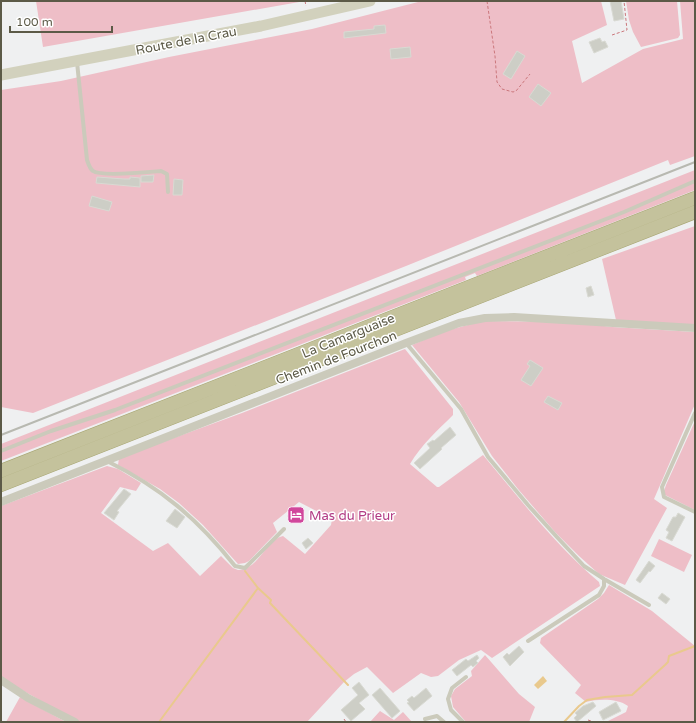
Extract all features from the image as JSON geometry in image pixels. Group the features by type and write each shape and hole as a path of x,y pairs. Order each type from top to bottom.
{"highway":[{"name":"La Camarguaise","path":"1,471 695,198"},
{"name":"La Camarguaise","path":"1,485 695,212"},
{"path":"589,254 695,218"}],"main road":[{"name":"Route de la Crau","path":"1,75 261,26 370,1"}],"street":[{"name":"Chemin de Fourchon","path":"1,502 406,342 458,323 486,318 514,317 695,328"},
{"path":"1,680 28,698 75,722"}],"lane":[{"path":"77,61 87,160 92,170 97,173 161,171 167,174 168,192"},
{"path":"1,451 51,431 115,410 624,212 695,181"},
{"path":"406,342 462,409 488,457 528,505 584,566 649,605"},
{"path":"695,413 662,487 664,496 695,512"},
{"path":"106,460 142,480 180,507 219,545 235,566 245,568 284,529"},
{"path":"528,641 599,596 604,586 604,579"},
{"path":"463,722 452,710 448,699 452,688 466,677"},
{"path":"425,719 437,716 444,722"}],"path":[{"path":"487,1 495,56 497,82 502,90 513,92 516,91 530,74"},
{"path":"612,35 627,30 624,1"},
{"path":"588,720 594,722"}],"shaded area":[{"path":"36,1 305,1 43,47"},
{"path":"422,1 601,1 607,25 572,41 582,83 643,49 683,39 680,1 695,1 695,156 670,165 668,160 406,266 33,413 1,407 1,90 61,81 169,57 312,29"},
{"path":"626,1 677,1 680,35 678,38 641,47 633,32 629,20"},
{"path":"695,170 695,190 477,276 475,273 465,277 466,280 1,461 1,444"},
{"path":"695,226 695,325 616,320 602,259"},
{"path":"483,321 573,322 612,327 695,332 695,404 654,499 667,508 625,585 599,574 555,532 492,456 459,402 412,345 445,331"},
{"path":"405,349 453,409 453,415 424,444 410,464 437,487 439,487 483,455 538,521 583,568 599,582 600,586 492,658 481,650 459,660 438,676 431,677 421,673 393,693 367,667 354,674 344,682 307,722 78,722 1,678 1,506 107,466 118,469 141,483 136,491 120,487 101,513 153,551 168,543 200,576 221,556 233,568 238,570 246,568 257,560 271,543 283,536 305,554 331,525 332,519 299,502 273,523 277,532 249,561 238,564 203,525 179,503 160,489 118,465 119,458 242,413"},
{"path":"695,421 695,510 663,494"},
{"path":"659,539 692,555 684,572 651,556"},
{"path":"609,585 652,611 695,646 695,722 606,722 626,712 628,706 624,703 613,700 596,700 586,702 575,693 581,685 540,643 541,638 598,599"},
{"path":"485,655 519,694 535,707 529,722 466,722 453,707 451,696 455,689 472,676 471,671"},
{"path":"543,676 547,681 538,689 534,685"},
{"path":"20,697 66,722 6,722"},
{"path":"380,711 394,720 403,712 412,722 370,722"}],"building":[{"path":"610,1 621,1 624,19 614,21"},
{"path":"385,25 386,33 344,38 344,32 374,29 374,26"},
{"path":"600,38 602,42 605,41 608,47 594,53 589,42"},
{"path":"410,47 411,57 391,59 390,49"},
{"path":"517,51 525,56 511,79 503,74"},
{"path":"538,84 551,93 541,106 529,97"},
{"path":"154,175 153,182 141,182 141,176"},
{"path":"97,177 124,179 130,179 130,177 140,178 140,187 96,183"},
{"path":"174,179 183,180 182,195 173,195"},
{"path":"92,196 112,202 109,211 89,206"},
{"path":"591,286 594,295 588,297 586,288"},
{"path":"530,360 543,368 531,386 521,380 530,366 527,364"},
{"path":"548,396 562,403 558,410 544,402"},
{"path":"450,427 456,435 420,469 414,463 430,448 427,444 433,440 434,441"},
{"path":"124,489 131,494 117,511 119,512 114,520 104,513"},
{"path":"298,508 302,513 292,521 287,516"},
{"path":"175,509 185,517 177,528 166,521"},
{"path":"678,513 685,517 672,541 666,538 669,532 666,530 673,517 676,517"},
{"path":"308,538 313,543 306,549 302,543"},
{"path":"649,561 655,566 640,583 636,580"},
{"path":"662,593 670,599 666,604 658,598"},
{"path":"519,646 524,652 510,666 503,657 507,653 509,655"},
{"path":"477,655 479,658 476,661 478,663 473,667 471,665 457,676 452,670 466,659 468,661"},
{"path":"359,682 369,695 359,703 365,709 351,721 341,710 358,695 352,688"},
{"path":"380,688 400,711 392,718 372,695"},
{"path":"426,688 432,696 414,711 407,703 409,702 407,700 412,696 414,698"},
{"path":"593,702 596,706 577,722 574,718 577,715 575,713 583,706"},
{"path":"616,702 621,711 603,720 599,712"}],"waterway":[{"path":"245,571 258,588 271,600 270,603 348,685"},
{"path":"159,722 258,588"},
{"path":"564,722 587,700 632,695 668,662 669,656 695,646"}],"railway":[{"path":"1,435 695,162"}],"place":[{"name":"Mas du Prieur","path":"296,515"}]}
